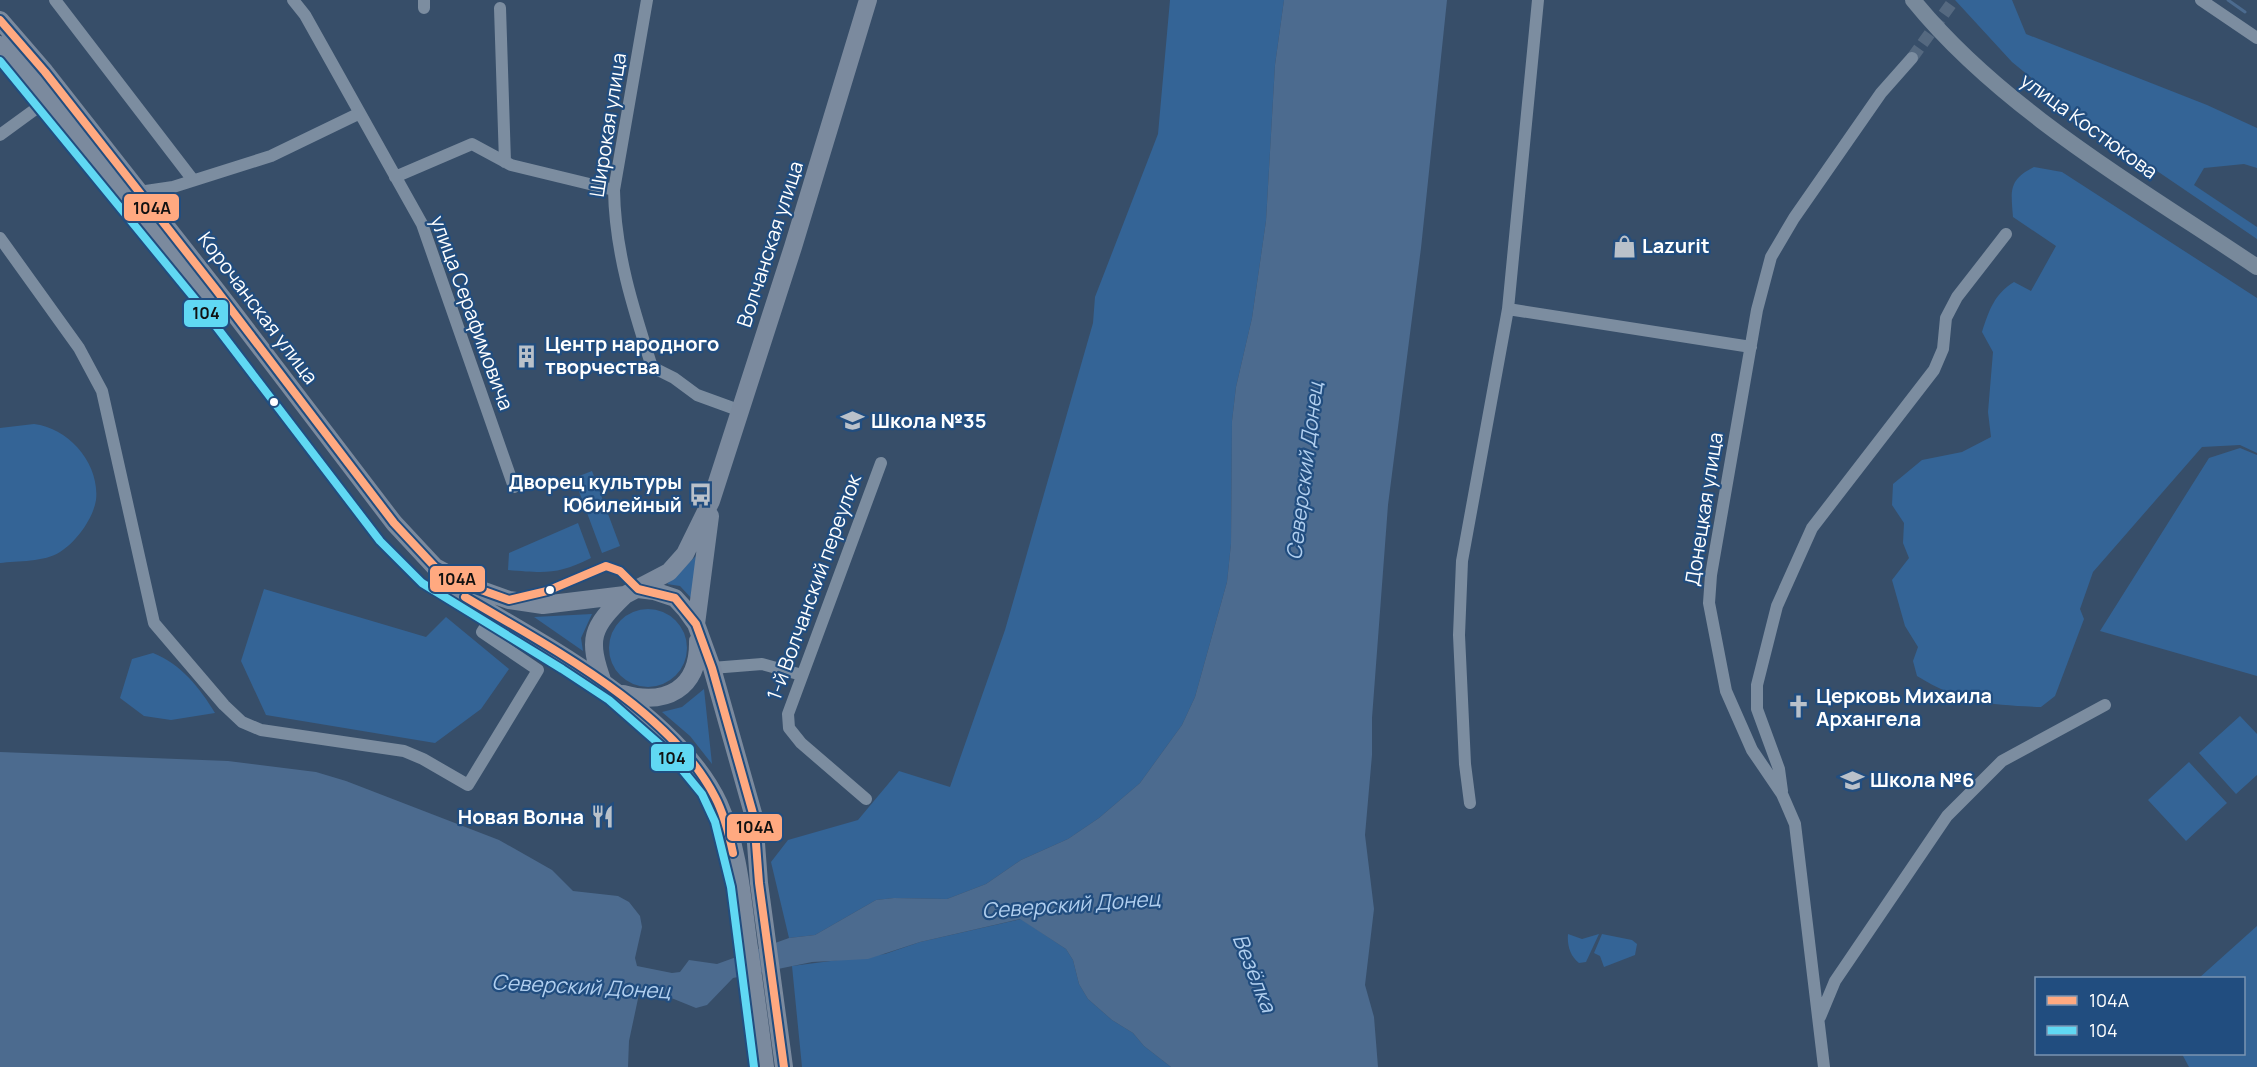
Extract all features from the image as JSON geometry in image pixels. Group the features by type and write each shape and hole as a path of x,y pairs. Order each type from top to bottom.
{"main road":[{"name":"Волчанская улица","path":"711,501 868,0"},
{"name":"улица Костюкова","path":"1913,0 1974,66 2024,107 2257,267"},
{"name":"Корочанская улица","path":"0,20 54,96 388,534 428,575 609,688"},
{"name":"Корочанская улица","path":"0,45 54,96 140,192 394,524 435,567 470,586 508,600 543,605 631,592"},
{"path":"711,501 685,554 669,572 631,592 605,614 596,630 592,645 609,688 674,743 711,788 725,819 741,885 765,1064"},
{"path":"684,685 699,661 697,629 711,501"},
{"path":"631,592 654,591 675,598 697,629 712,668 754,817 759,883 784,1063"},
{"path":"609,688 644,700 666,697 712,668"}],"street":[{"path":"55,0 193,180"},
{"name":"улица Серафимовича","path":"293,0 305,15 422,224 513,488"},
{"name":"Широкая улица","path":"647,0 614,190 615,221 626,286 652,367 674,378 697,395 741,411"},
{"path":"1470,803 1465,764 1459,635 1462,561 1508,309 1538,0"},
{"path":"2201,0 2257,38"},
{"path":"500,8 506,162"},
{"name":"Донецкая улица","path":"1824,1067 1795,824 1782,794 1752,750 1737,722 1723,680 1708,603 1751,347 1771,257 1794,218 1881,93 1912,58"},
{"path":"0,135 54,96"},
{"path":"140,192 173,187 271,156 360,113"},
{"path":"395,177 472,144 506,162 614,190"},
{"path":"1782,794 1779,769 1757,709 1757,685 1777,606 1812,528 1934,370 1943,349 1946,318 1957,297 2007,234"},
{"path":"0,238 79,348 102,391 154,623 224,705 242,722 269,732 404,751 423,759 468,785 538,670 482,632 493,615"},
{"path":"1508,309 1751,347"},
{"name":"1-й Волчанский переулок","path":"866,799 801,743 789,728 788,714 881,463"},
{"path":"712,668 762,664 802,675"},
{"path":"1819,1018 1835,981 1947,816 2002,761 2105,705"}],"shaded area":[{"path":"1170,0 1284,0 1275,65 1266,221 1252,318 1236,387 1232,421 1231,544 1227,582 1195,697 1182,725 1140,783 1099,818 1068,839 1021,860 986,884 947,899 876,900 815,935 789,938 771,862 788,840 858,820 899,771 950,787 1005,630 1093,323 1095,297 1158,134"},
{"path":"1955,0 2012,0 2026,34 2207,105 2257,128 2257,168 2244,164 2204,168 2194,185 2257,227 2257,239 2088,124 2012,62"},
{"path":"2034,167 2062,172 2257,298 2257,453 2240,445 2202,447 2093,572 2080,609 2084,619 2055,696 2041,707 1976,701 1948,692 1917,676 1913,661 1918,647 1905,626 1892,580 1909,558 1903,543 1904,523 1892,505 1893,484 1922,460 1962,452 1991,437 1988,412 1993,352 1982,332 1993,304 2002,292 2014,282 2031,291 2056,246 2013,217 2012,193 2015,182"},
{"path":"34,424 59,432 80,450 93,473 96,500 83,529 60,552 39,559 0,563 0,428"},
{"path":"2240,448 2257,455 2257,676 2100,631 2209,458"},
{"path":"592,471 620,546 602,553 574,478"},
{"path":"578,523 591,558 551,572 508,570 509,553"},
{"path":"696,556 692,599 680,586 667,584"},
{"path":"264,589 426,637 446,617 509,669 481,709 435,743 266,715 241,661"},
{"path":"648,609 663,612 676,620 684,633 687,648 684,663 676,676 663,684 648,687 633,684 620,676 612,663 609,648 612,633 620,620 633,612"},
{"path":"592,614 581,638 583,651 534,617"},
{"path":"153,653 181,670 215,713 171,720 144,716 120,698 132,659"},
{"path":"704,689 712,764 690,736 662,712 682,707"},
{"path":"2240,716 2257,734 2257,775 2236,794 2199,753"},
{"path":"2189,762 2227,803 2186,841 2148,800"},
{"path":"1021,919 1066,949 1073,960 1079,984 1088,999 1112,1020 1133,1033 1144,1046 1171,1067 802,1067 792,966 885,954 920,942"},
{"path":"2257,926 2257,1067 2189,1067 2183,1055 2245,1055 2245,977 2200,977"},
{"path":"1568,934 1582,939 1599,934 1586,962 1579,963 1571,954"},
{"path":"1602,934 1632,940 1637,944 1635,955 1604,967 1600,956 1594,953"}],"water":[{"path":"1284,0 1447,0 1421,248 1388,505 1372,718 1372,755 1365,835 1374,909 1365,985 1374,1017 1378,1067 1171,1067 1144,1046 1133,1033 1112,1020 1088,999 1079,984 1073,960 1066,949 1020,919 920,942 868,959 812,962 733,978 707,1005 696,1008 664,995 649,992 639,994 629,1041 628,1067 0,1067 0,752 228,761 316,772 346,781 499,840 552,870 573,891 618,896 629,902 640,916 642,927 635,958 637,966 672,973 680,972 689,960 717,964 789,938 815,935 876,900 947,899 986,884 1021,860 1068,839 1099,818 1140,783 1182,725 1195,697 1227,582 1231,544 1232,421 1236,387 1252,318 1266,221 1275,65"}],"waterway":[{"path":"2228,0 2245,12"}],"tunnel":[{"path":"1912,58 1954,0"}],"transit line":[{"name":"104А","path":"0,20 45,72 217,291 394,523 435,567 470,586 509,600 547,591 606,566 620,571 638,589 675,598 696,624 712,668 754,817 759,883 784,1067"},
{"name":"104","path":"0,61 199,304 380,541 422,583 609,700 666,750 702,794 715,822 731,887 754,1067"},
{"name":"104А","path":"465,597 604,682 638,708 668,736 695,765 715,797 726,824 733,853"}],"place":[{"name":"Lazurit","path":"1624,246"},
{"name":"Центр народного творчества","path":"527,356"},
{"name":"Школа №35","path":"853,421"},
{"name":"Дворец культуры Юбилейный","path":"700,494"},
{"name":"Церковь Михаила Архангела","path":"1798,707"},
{"name":"Школа №6","path":"1852,780"},
{"name":"Новая Волна","path":"602,817"}],"water label":[{"name":"Северский Донец","path":"1305,471"},
{"name":"Северский Донец","path":"1071,905"},
{"name":"Везёлка","path":"1254,973"},
{"name":"Северский Донец","path":"581,987"}]}
